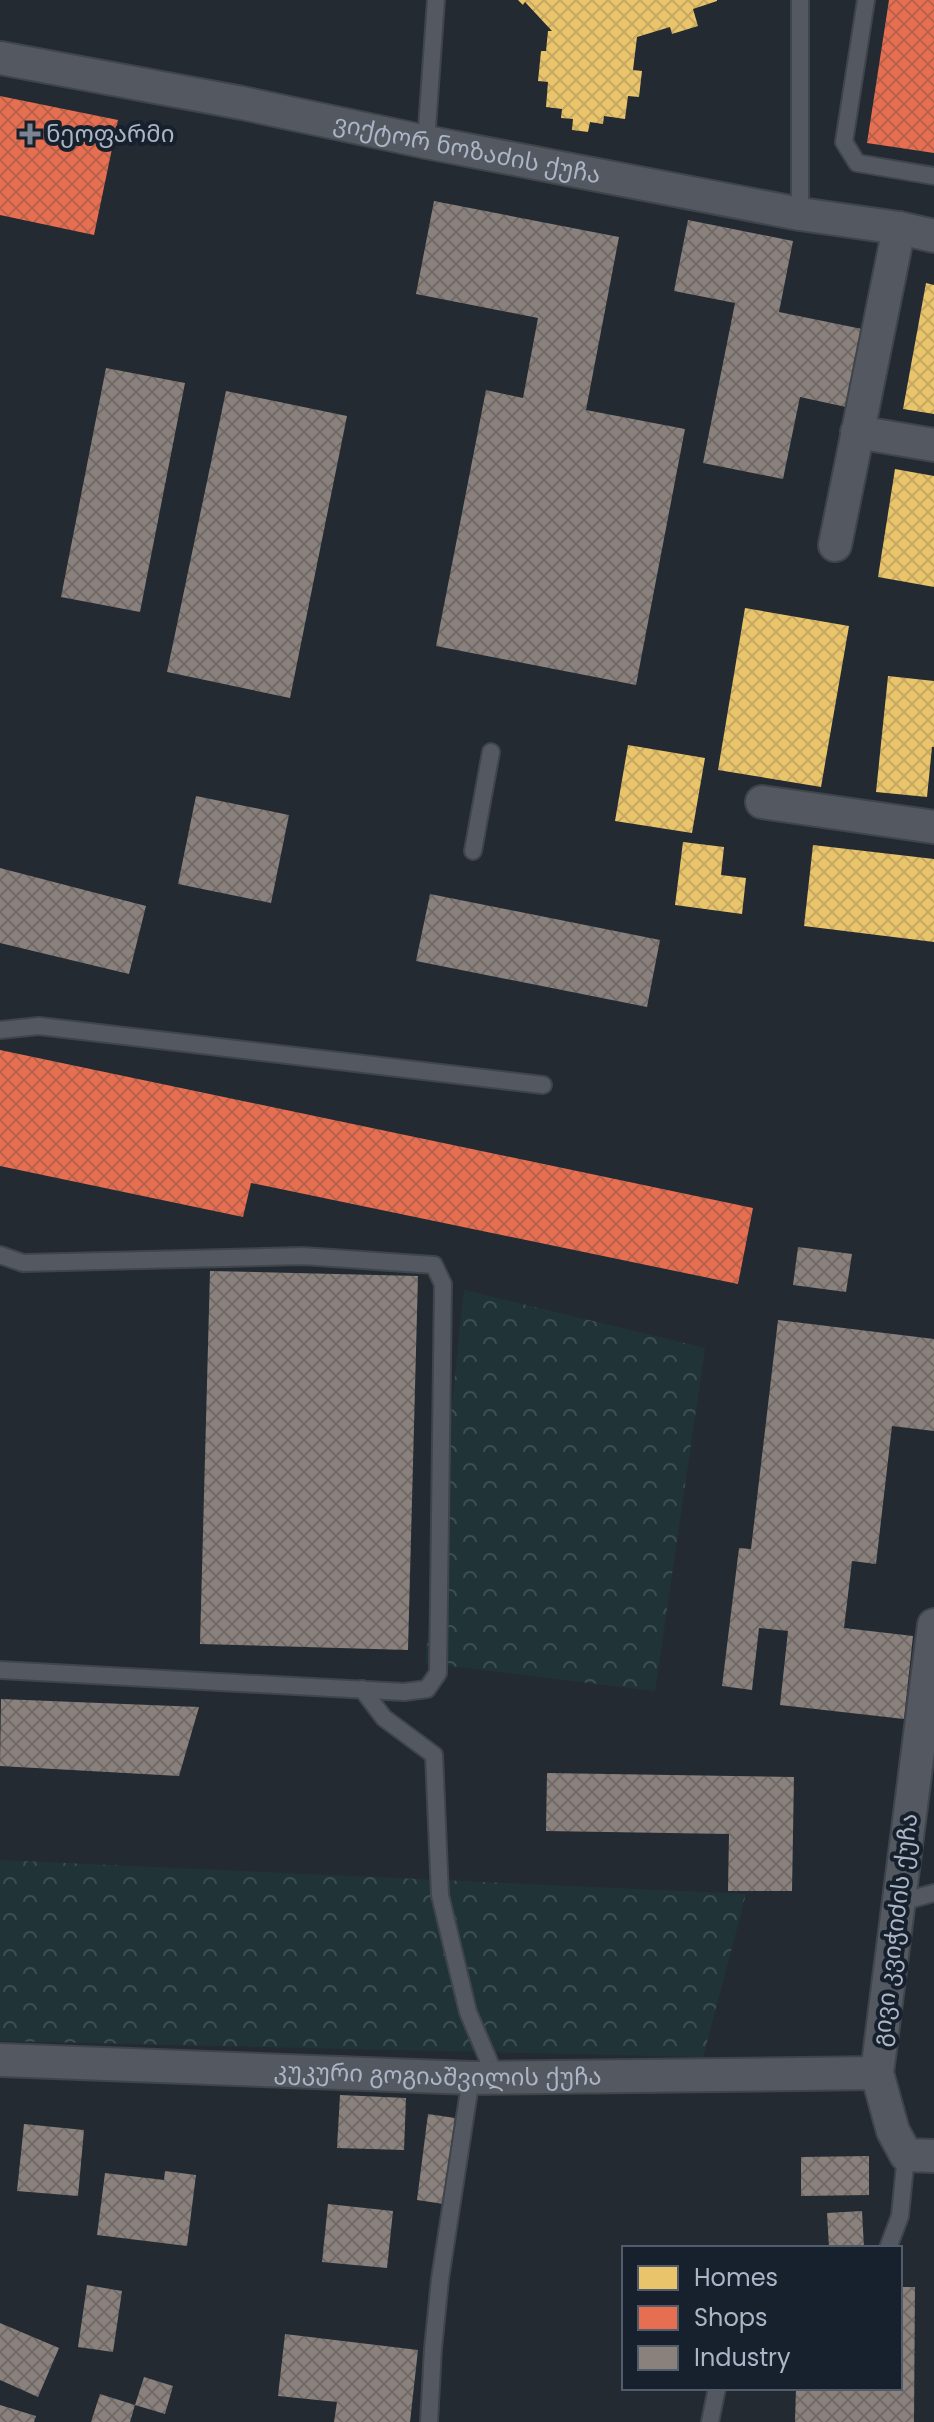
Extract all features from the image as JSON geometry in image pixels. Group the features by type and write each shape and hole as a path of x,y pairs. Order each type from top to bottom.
{"street":[{"name":"ვიქტორ ნოზაძის ქუჩა","path":"0,58 800,214 934,236"},
{"path":"835,545 899,228"},
{"path":"857,432 934,445"},
{"path":"762,802 934,827"},
{"name":"გივი კვიჭიძის ქუჩა","path":"920,2156 893,2131 877,2073 934,1625"},
{"name":"კუკური გოგიაშვილის ქუჩა","path":"0,2060 484,2078 877,2073"}],"lane":[{"path":"426,142 436,0"},
{"path":"800,0 800,214"},
{"path":"866,0 844,142 857,163 934,176"},
{"path":"473,851 491,752"},
{"path":"0,1030 39,1026 543,1085"},
{"path":"0,1255 23,1263 303,1256 434,1265 443,1284 438,1673 427,1689 404,1692 0,1670"},
{"path":"362,1689 384,1718 434,1755 440,1895 484,2078 440,2279 429,2422"},
{"path":"897,1903 934,1893"},
{"path":"889,2246 920,2156"},
{"path":"710,2422 717,2390"}],"green space":[{"path":"464,1290 705,1348 655,1691 425,1663"},
{"path":"0,1860 746,1894 703,2057 0,2041"}],"building: Homes":[{"path":"518,0 717,1 693,9 698,26 672,34 670,27 637,37 633,70 642,71 639,97 628,96 625,119 604,116 603,124 590,122 588,132 572,130 573,119 561,118 562,109 546,107 548,82 538,81 541,51 546,51 548,31 552,31 525,2 523,5"},
{"path":"926,283 934,285 934,414 903,409"},
{"path":"895,469 934,476 934,587 878,577"},
{"path":"745,608 849,626 821,787 718,770"},
{"path":"888,676 934,681 934,747 927,797 876,792"},
{"path":"628,745 705,758 692,833 615,821"},
{"path":"683,842 724,847 721,875 746,878 742,914 675,905"},
{"path":"813,845 934,859 934,942 804,926"}],"building: Shops":[{"path":"889,0 934,0 934,153 867,143"},
{"path":"0,96 118,120 94,235 0,215"},
{"path":"0,1050 753,1208 738,1284 251,1183 243,1217 0,1166"}],"building: Industry":[{"path":"434,201 619,237 586,410 685,429 636,685 436,646 486,390 523,398 538,318 416,294"},
{"path":"688,220 793,241 779,312 862,329 846,407 800,397 783,479 703,463 735,303 674,291"},
{"path":"106,368 185,383 140,612 61,597"},
{"path":"226,391 347,416 290,698 167,672"},
{"path":"196,796 289,815 271,903 178,884"},
{"path":"0,868 146,906 129,974 0,943"},
{"path":"430,894 660,940 647,1007 416,961"},
{"path":"798,1247 852,1254 846,1292 793,1285"},
{"path":"210,1271 418,1276 408,1650 200,1644"},
{"path":"778,1320 934,1339 934,1431 892,1426 876,1564 852,1561 844,1628 913,1636 904,1719 780,1705 788,1631 759,1628 752,1690 722,1686 739,1548 751,1549"},
{"path":"1,1699 199,1707 179,1776 0,1766"},
{"path":"547,1773 794,1777 792,1891 728,1891 729,1834 546,1831"},
{"path":"340,2095 406,2098 404,2150 337,2148"},
{"path":"428,2114 455,2118 444,2204 417,2200"},
{"path":"24,2124 84,2130 78,2196 17,2191"},
{"path":"869,2156 869,2195 801,2196 801,2157"},
{"path":"165,2171 196,2175 187,2246 97,2235 105,2173 164,2180"},
{"path":"328,2204 393,2211 387,2268 322,2262"},
{"path":"862,2211 864,2246 829,2246 827,2213"},
{"path":"87,2285 122,2291 113,2352 78,2347"},
{"path":"902,2287 915,2287 914,2422 795,2422 796,2390 902,2390"},
{"path":"0,2323 59,2348 38,2397 0,2380"},
{"path":"285,2334 418,2350 410,2422 334,2422 337,2402 278,2396"},
{"path":"144,2377 173,2386 165,2414 135,2405"},
{"path":"100,2394 135,2405 130,2422 91,2422"},
{"path":"0,2405 36,2416 34,2422 0,2422"}],"place":[{"name":"ნეოფარმი","path":"30,134"}]}
